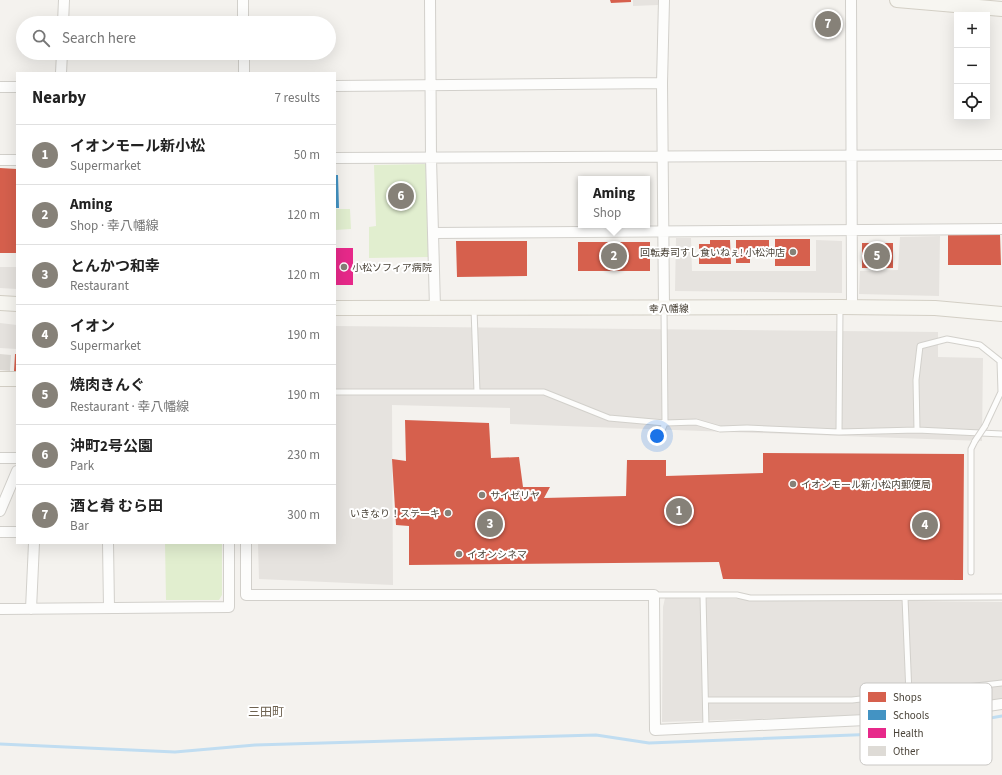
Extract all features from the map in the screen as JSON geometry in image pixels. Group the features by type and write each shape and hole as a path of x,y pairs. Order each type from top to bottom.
{"street":[{"path":"63,16 64,0"},
{"path":"243,0 243,16"},
{"path":"430,0 431,158 435,308"},
{"path":"664,0 662,83 664,308"},
{"path":"846,307 851,231 851,0"},
{"path":"897,0 1002,9"},
{"path":"61,72 62,60"},
{"path":"244,60 244,72"},
{"path":"336,86 662,83"},
{"path":"0,87 16,87"},
{"path":"336,158 1002,155"},
{"path":"0,160 16,160"},
{"path":"434,233 1002,230"},
{"path":"0,303 16,304"},
{"name":"幸八幡線","path":"336,308 846,307 935,308 1002,314"},
{"path":"0,379 16,379"},
{"path":"0,458 16,458"},
{"path":"0,510 16,474"},
{"path":"0,532 16,532"},
{"path":"31,608 34,544"},
{"path":"108,544 110,608"},
{"path":"0,609 229,607 229,544"},
{"path":"246,544 246,595 654,595 655,730 860,720"},
{"path":"992,706 1002,704"}],"lane":[{"path":"839,432 846,307"},
{"path":"474,308 477,392"},
{"path":"660,435 664,423 664,308"},
{"path":"917,430 916,380 920,346 947,340 980,345 1000,361 1001,392 985,426 971,449 971,572"},
{"path":"336,392 544,392 609,418 664,423 696,422 720,429 747,428 839,432 917,430 1002,434"},
{"path":"654,595 737,595 750,598 1002,597"},
{"path":"703,595 706,728"},
{"path":"905,598 908,683"},
{"path":"992,684 1002,683"},
{"path":"706,700 860,699"}],"green space":[{"path":"427,164 429,257 369,258 369,227 376,226 374,165"},
{"path":"336,209 350,209 351,229 336,230"},
{"path":"165,544 222,544 222,595 219,600 166,600"}],"shaded area":[{"path":"633,0 658,0 658,5 633,6"},
{"path":"940,236 939,296 859,294 860,271 898,270 900,237"},
{"path":"676,238 691,238 692,271 816,271 816,240 842,241 842,293 675,291"},
{"path":"0,267 16,267 16,289 0,288"},
{"path":"0,323 16,325 16,349 0,348"},
{"path":"336,326 938,332 938,357 983,358 982,441 510,424 510,408 392,405 393,585 259,579 258,544 336,544"},
{"path":"665,598 1002,602 1002,699 992,700 992,683 860,683 860,715 662,722 663,607"}],"building: Shops":[{"path":"610,0 631,0 631,2 611,3"},
{"path":"0,168 16,169 16,253 0,253"},
{"path":"1000,234 1001,265 948,265 948,235"},
{"name":"回転寿司すし食いねぇ! 小松沖店","path":"775,239 810,239 810,266 775,266"},
{"path":"710,240 730,240 731,264 699,264 699,244 710,244"},
{"path":"736,240 769,240 769,256 750,256 750,263 736,263"},
{"path":"456,241 527,241 527,276 457,277"},
{"path":"578,242 650,242 650,271 578,271"},
{"path":"862,243 893,243 893,268 862,268"},
{"path":"15,354 16,354 16,371 14,371"},
{"path":"405,420 489,423 491,458 519,457 523,487 550,487 544,498 626,496 627,460 666,460 666,476 763,473 763,453 964,454 963,580 723,579 719,562 409,565 409,526 396,525 392,459 406,461"}],"building: Schools":[{"path":"336,175 338,175 339,208 336,208"}],"building: Health":[{"name":"小松ソフィア病院","path":"336,248 353,248 353,285 336,285"}],"building: Other":[{"path":"0,354 11,355 10,371 0,370"}],"waterway":[{"path":"992,718 1002,716"},
{"path":"0,744 175,752 255,745 596,735 649,743 860,735"}],"place":[{"name":"酒と肴 むら田","path":"828,24"},
{"name":"沖町2号公園","path":"401,196"},
{"name":"回転寿司すし食いねぇ! 小松沖店","path":"793,252"},
{"name":"Aming","path":"614,256"},
{"name":"焼肉きんぐ","path":"877,256"},
{"name":"小松ソフィア病院","path":"344,267"},
{"name":"イオンモール新小松内郵便局","path":"793,484"},
{"name":"サイゼリヤ","path":"482,495"},
{"name":"イオンモール新小松","path":"679,511"},
{"name":"いきなり！ステーキ","path":"448,513"},
{"name":"とんかつ和幸","path":"490,524"},
{"name":"イオン","path":"925,525"},
{"name":"イオンシネマ","path":"459,554"}],"district":[{"name":"三田町","path":"266,712"}]}
